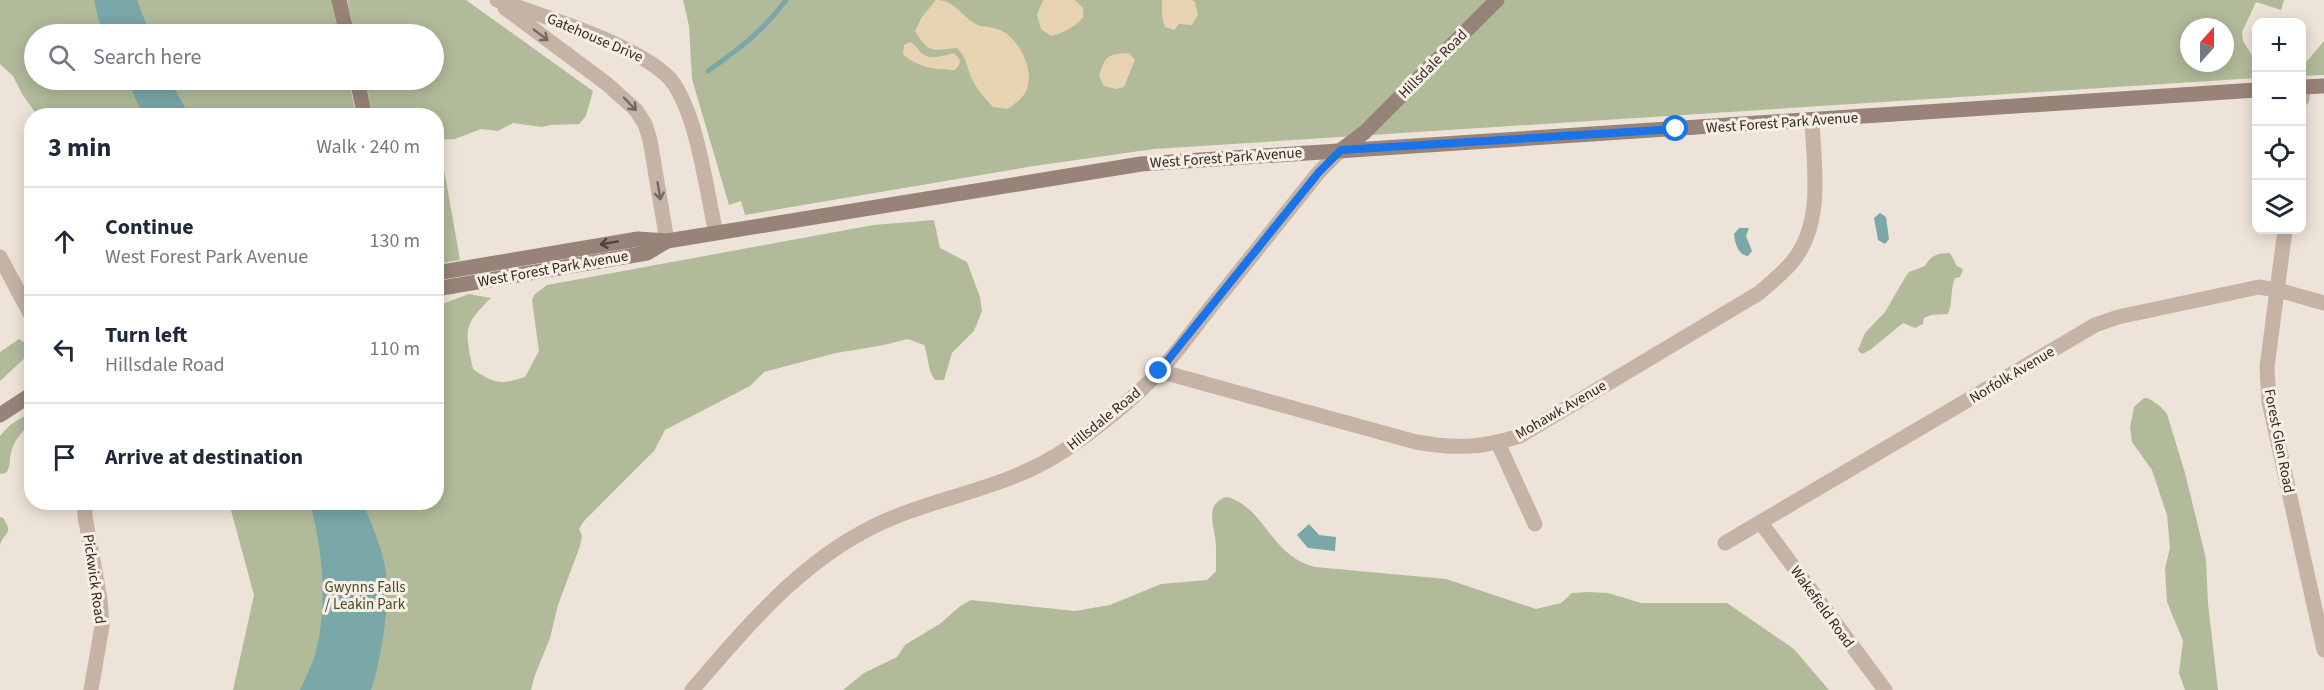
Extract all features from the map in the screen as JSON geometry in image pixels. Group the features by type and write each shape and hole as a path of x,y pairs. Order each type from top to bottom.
{"main road":[{"path":"339,0 345,24"},
{"name":"Hillsdale Road","path":"1341,150 1365,132 1497,0"},
{"path":"2306,90 2324,86"},
{"path":"359,90 363,108"},
{"name":"West Forest Park Avenue","path":"444,272 638,239 667,241 1109,168 1233,156 1812,121 2252,90"},
{"name":"West Forest Park Avenue","path":"444,288 647,253 667,241"},
{"path":"0,414 24,399"}],"street":[{"name":"Gatehouse Drive","path":"496,0 622,47 644,58 666,74 683,101 694,135 716,233"},
{"name":"Gatehouse Drive","path":"496,0 607,84 636,110 645,124 650,140 667,241"},
{"name":"Mohawk Avenue","path":"1159,371 1416,442 1443,447 1472,447 1498,443 1520,436 1759,293 1795,259 1806,237 1815,196 1812,121"},
{"name":"Hillsdale Road","path":"692,690 763,608 811,565 844,541 894,517 984,488 1043,464 1094,430 1139,392 1159,371 1319,172 1341,150"},
{"name":"Forest Glen Road","path":"2285,234 2267,367 2269,402 2319,607 2324,650"},
{"path":"0,257 24,302"},
{"name":"Norfolk Avenue","path":"1725,543 2095,325 2118,316 2259,287 2324,303"},
{"path":"1498,443 1535,524"},
{"name":"Pickwick Road","path":"86,510 100,599 102,626 91,690"},
{"name":"Wakefield Road","path":"1761,523 1885,690"}],"green space":[{"path":"0,0 333,0 338,24 24,24 24,90 351,90 355,108 32,108 13,76 0,64"},
{"path":"347,0 466,0 593,91 586,116 579,124 542,127 513,123 498,131 481,129 455,139 444,140 444,108 371,108 367,90 444,90 444,24 353,24"},
{"path":"683,0 2284,0 2281,10 2256,2 2242,32 2243,41 2252,56 2252,78 1154,149 1034,166 745,215 741,201 729,205 692,79 689,26"},
{"path":"2324,41 2324,75 2306,76 2306,62"},
{"path":"444,170 460,260 444,263"},
{"name":"Gwynns Falls / Leakin Park","path":"934,220 940,248 967,262 980,297 982,311 974,331 952,353 944,380 935,380 932,376 924,345 908,339 836,353 764,372 750,386 665,430 654,451 584,521 579,529 582,536 580,546 558,605 550,638 531,690 233,690 254,595 231,510 444,510 444,303 469,294 491,298 475,316 468,330 468,346 473,369 498,382 510,381 525,377 539,351 532,300 535,294 547,285 873,225"},
{"path":"1950,253 1957,266 1963,269 1960,277 1955,278 1953,282 1948,314 1931,315 1924,318 1923,324 1915,328 1903,323 1862,354 1858,350 1865,333 1885,312 1909,272 1925,266 1935,255"},
{"path":"19,339 24,342 24,359 0,381 0,352"},
{"path":"2144,398 2160,406 2167,414 2185,473 2206,559 2208,604 2218,690 2185,690 2179,673 2183,641 2167,602 2165,568 2170,548 2167,515 2152,470 2132,442 2130,427 2134,407"},
{"path":"24,416 24,430 14,445 8,470 0,474 0,436 10,425"},
{"path":"1227,497 1251,511 1288,553 1315,567 1446,579 1536,609 1561,603 1572,593 1589,592 1608,593 1641,603 1727,603 1794,649 1829,690 843,690 864,673 897,657 905,645 941,623 971,600 1075,611 1110,605 1161,584 1207,580 1216,571 1213,511 1219,500"},
{"path":"0,517 6,523 8,532 0,545"}],"sand":[{"path":"936,0 948,2 977,25 1000,30 1014,40 1024,57 1029,76 1022,98 1008,109 993,107 984,97 974,83 965,59 957,48 932,49 920,39 915,31 922,17"},
{"path":"1043,0 1075,0 1083,8 1083,18 1068,29 1051,36 1041,29 1037,15"},
{"path":"1162,0 1192,0 1195,2 1198,15 1192,25 1179,24 1174,30 1165,27"},
{"path":"910,42 922,53 931,57 954,53 960,60 959,65 955,70 948,70 927,67 914,62 903,54 904,45"},
{"path":"1129,53 1135,60 1124,87 1116,89 1104,86 1099,76 1105,60 1111,55"}],"water":[{"path":"94,0 137,0 146,24 101,24"},
{"path":"132,90 175,90 185,108 140,108"},
{"path":"1880,213 1886,217 1889,239 1885,244 1878,240 1874,218"},
{"path":"1739,228 1749,228 1746,236 1752,251 1748,256 1739,251 1736,245 1734,234"},
{"path":"312,510 366,510 378,542 386,573 387,596 383,637 371,690 300,690 315,655 322,618 321,560"},
{"path":"1309,524 1319,535 1336,537 1335,551 1308,548 1297,535"}],"waterway":[{"path":"708,71 750,39 786,0"}],"route":[{"path":"1159,371 1319,172 1341,150 1676,129"}]}
